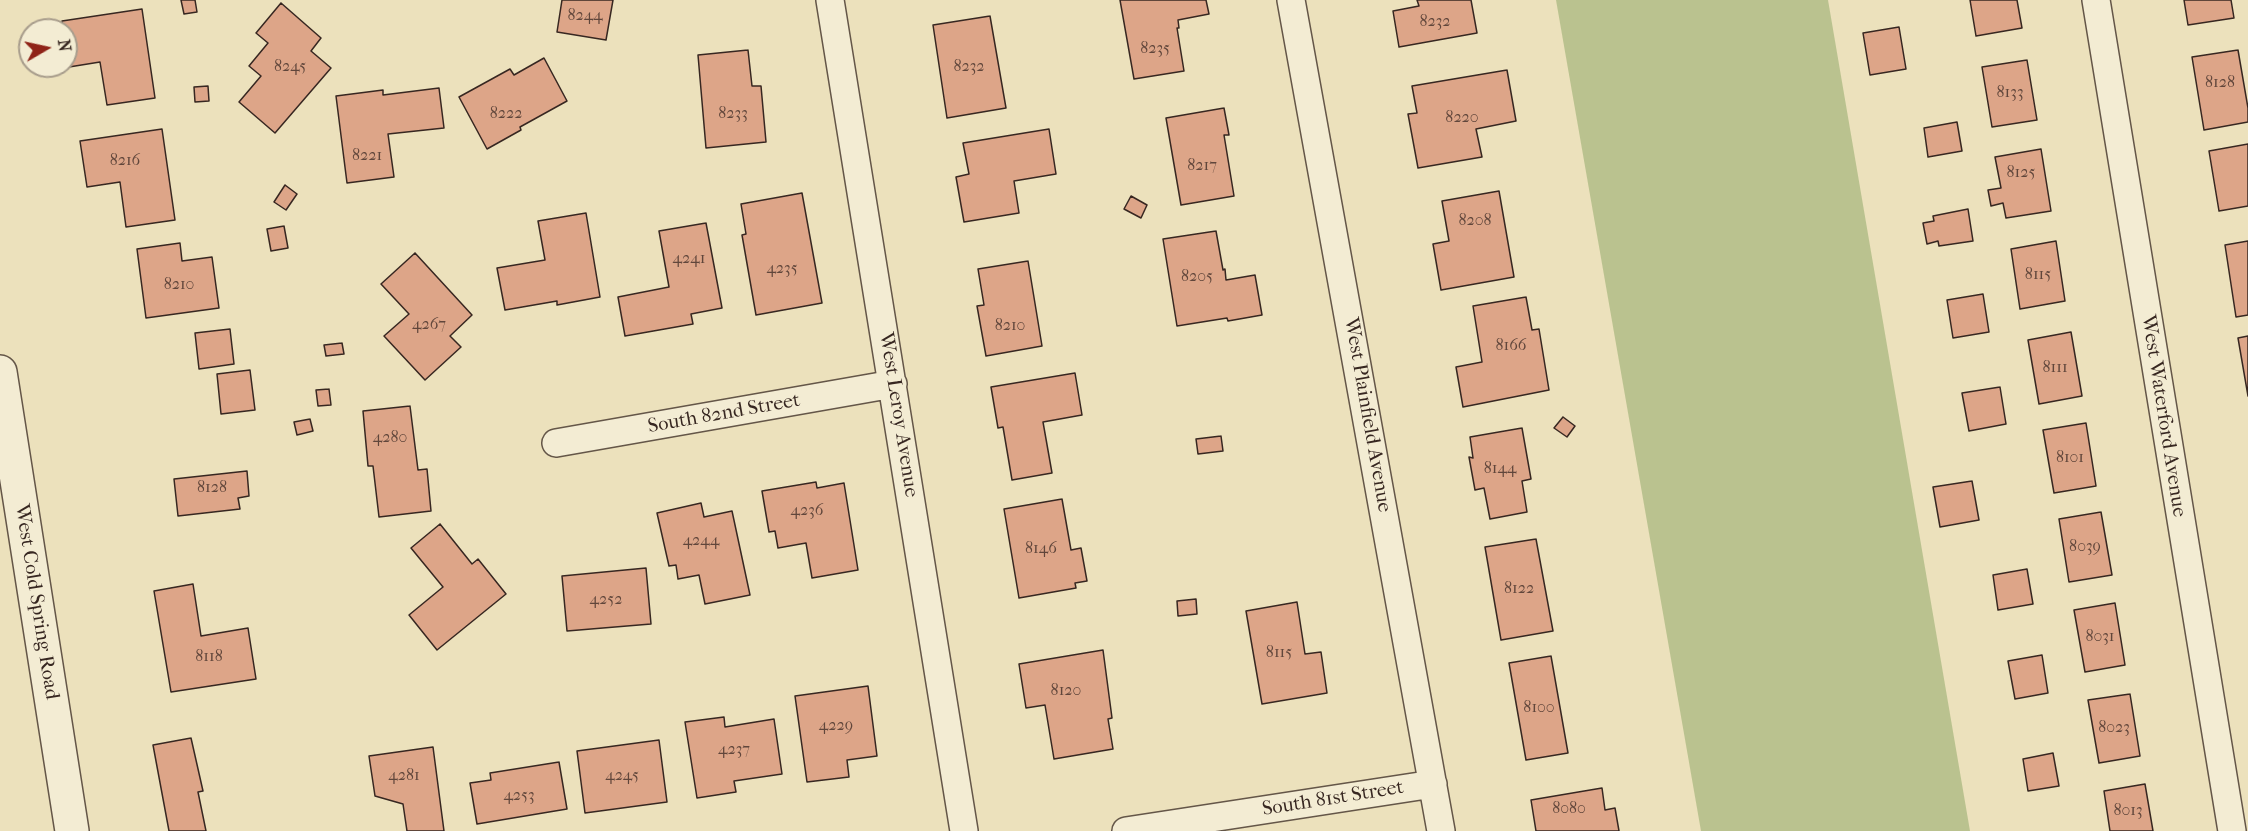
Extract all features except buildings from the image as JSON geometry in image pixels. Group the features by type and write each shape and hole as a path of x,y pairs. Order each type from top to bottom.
{"street":[{"name":"West Leroy Avenue","path":"830,0 964,831"},
{"name":"West Plainfield Avenue","path":"1291,0 1442,831"},
{"name":"West Waterford Avenue","path":"2096,0 2232,831"},
{"name":"West Cold Spring Road","path":"0,372 72,831"},
{"name":"South 82nd Street","path":"556,443 893,384"},
{"name":"South 81st Street","path":"1126,831 1433,784"}],"green space":[{"path":"1556,0 1828,0 1970,831 1701,831"}]}
